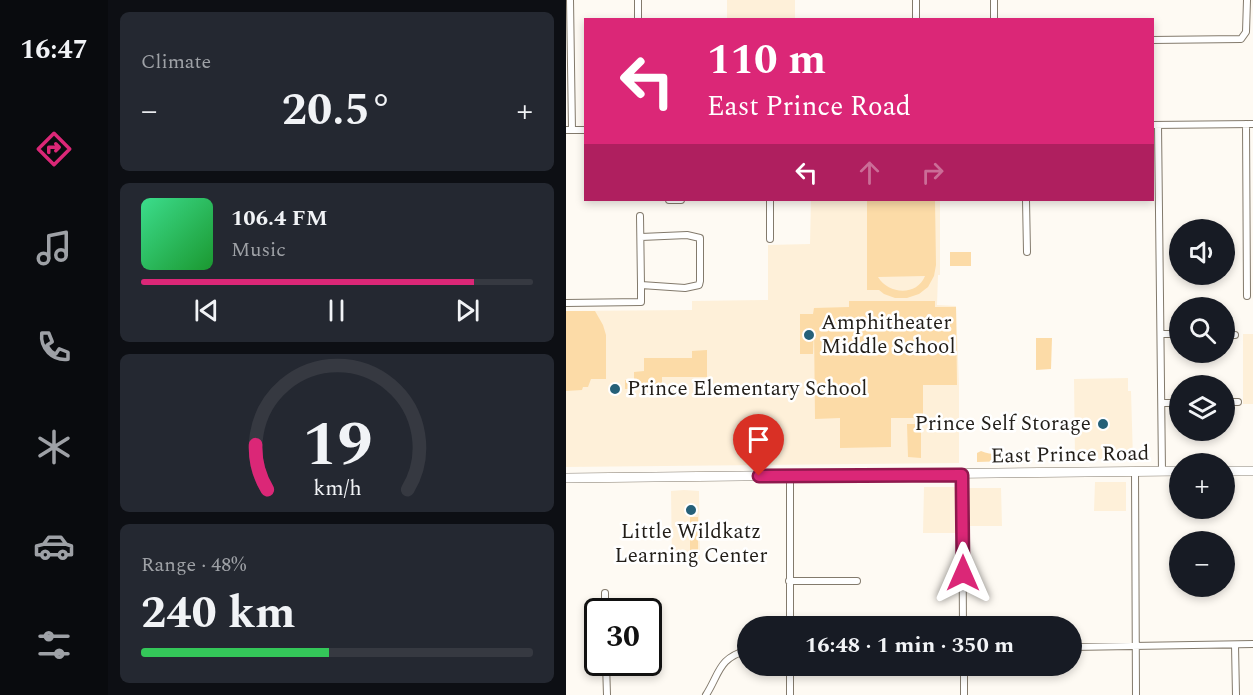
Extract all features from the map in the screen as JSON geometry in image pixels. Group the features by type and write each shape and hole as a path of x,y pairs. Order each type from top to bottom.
{"main road":[{"name":"East Prince Road","path":"566,478 1169,471"},
{"path":"1235,471 1253,471"}],"street":[{"path":"569,130 570,0"},
{"path":"638,0 638,18"},
{"path":"916,0 916,18"},
{"path":"994,0 994,18"},
{"path":"1154,40 1241,39 1245,37 1247,29 1247,0"},
{"path":"1162,471 1155,125 1250,124 1247,296"},
{"path":"770,201 770,238"},
{"path":"1026,201 1027,252"},
{"path":"566,303 641,302 640,216"},
{"path":"641,237 687,235 700,238 699,285 685,288 641,285"},
{"path":"1161,334 1169,334"},
{"path":"1162,403 1169,403"},
{"path":"1134,471 1136,695"},
{"path":"962,475 963,616"},
{"path":"790,476 790,616"},
{"path":"789,581 857,581"},
{"path":"605,593 605,598"},
{"path":"1235,645 1236,695"},
{"path":"1082,647 1253,645"},
{"path":"706,695 720,665 737,654"},
{"path":"606,676 607,695"},
{"path":"790,676 790,695"},
{"path":"964,676 964,695"}],"shaded area":[{"path":"727,0 795,0 795,18 727,18"},
{"name":"Amphitheater Middle School","path":"811,201 940,201 940,275 938,275 937,305 956,306 959,463 566,467 566,311 692,310 692,301 768,300 768,245 810,244"},
{"path":"867,201 935,201 936,265 934,276 928,287 919,294 907,298 895,298 879,290 867,290","holes":["925,276 916,287 910,290 896,290 883,283 878,277"]},
{"path":"950,252 971,252 971,266 950,266"},
{"path":"849,301 935,301 935,307 956,307 957,385 923,385 923,418 891,418 891,447 840,448 840,418 815,419 814,328 813,354 800,354 800,314 813,314 814,308 849,307"},
{"path":"566,311 595,311 606,335 606,379 591,379 588,387 583,387 582,390 566,391"},
{"path":"1243,334 1253,334 1253,404 1243,404"},
{"path":"1036,338 1052,338 1051,369 1036,370"},
{"path":"707,350 707,377 662,377 662,388 625,389 625,380 634,380 634,372 644,371 644,358 692,358 692,351"},
{"name":"Prince Self Storage","path":"1128,378 1128,391 1131,391 1133,459 1075,459 1074,379"},
{"path":"907,424 921,424 921,458 908,457"},
{"path":"981,451 993,454 1013,454 1010,461 977,462 977,453"},
{"path":"1095,482 1126,482 1126,511 1094,511"},
{"path":"924,487 958,487 957,533 923,533"},
{"path":"966,488 1001,488 1002,526 967,526"},
{"path":"671,491 699,491 700,563 672,563"},
{"path":"690,517 698,517 698,557 690,557"}],"place":[{"name":"Amphitheater Middle School","path":"809,335"},
{"name":"Prince Elementary School","path":"615,389"},
{"name":"Prince Self Storage","path":"1103,424"},
{"name":"Little Wildkatz Learning Center","path":"691,510"}],"route":[{"path":"759,476 962,475 963,573"}]}
